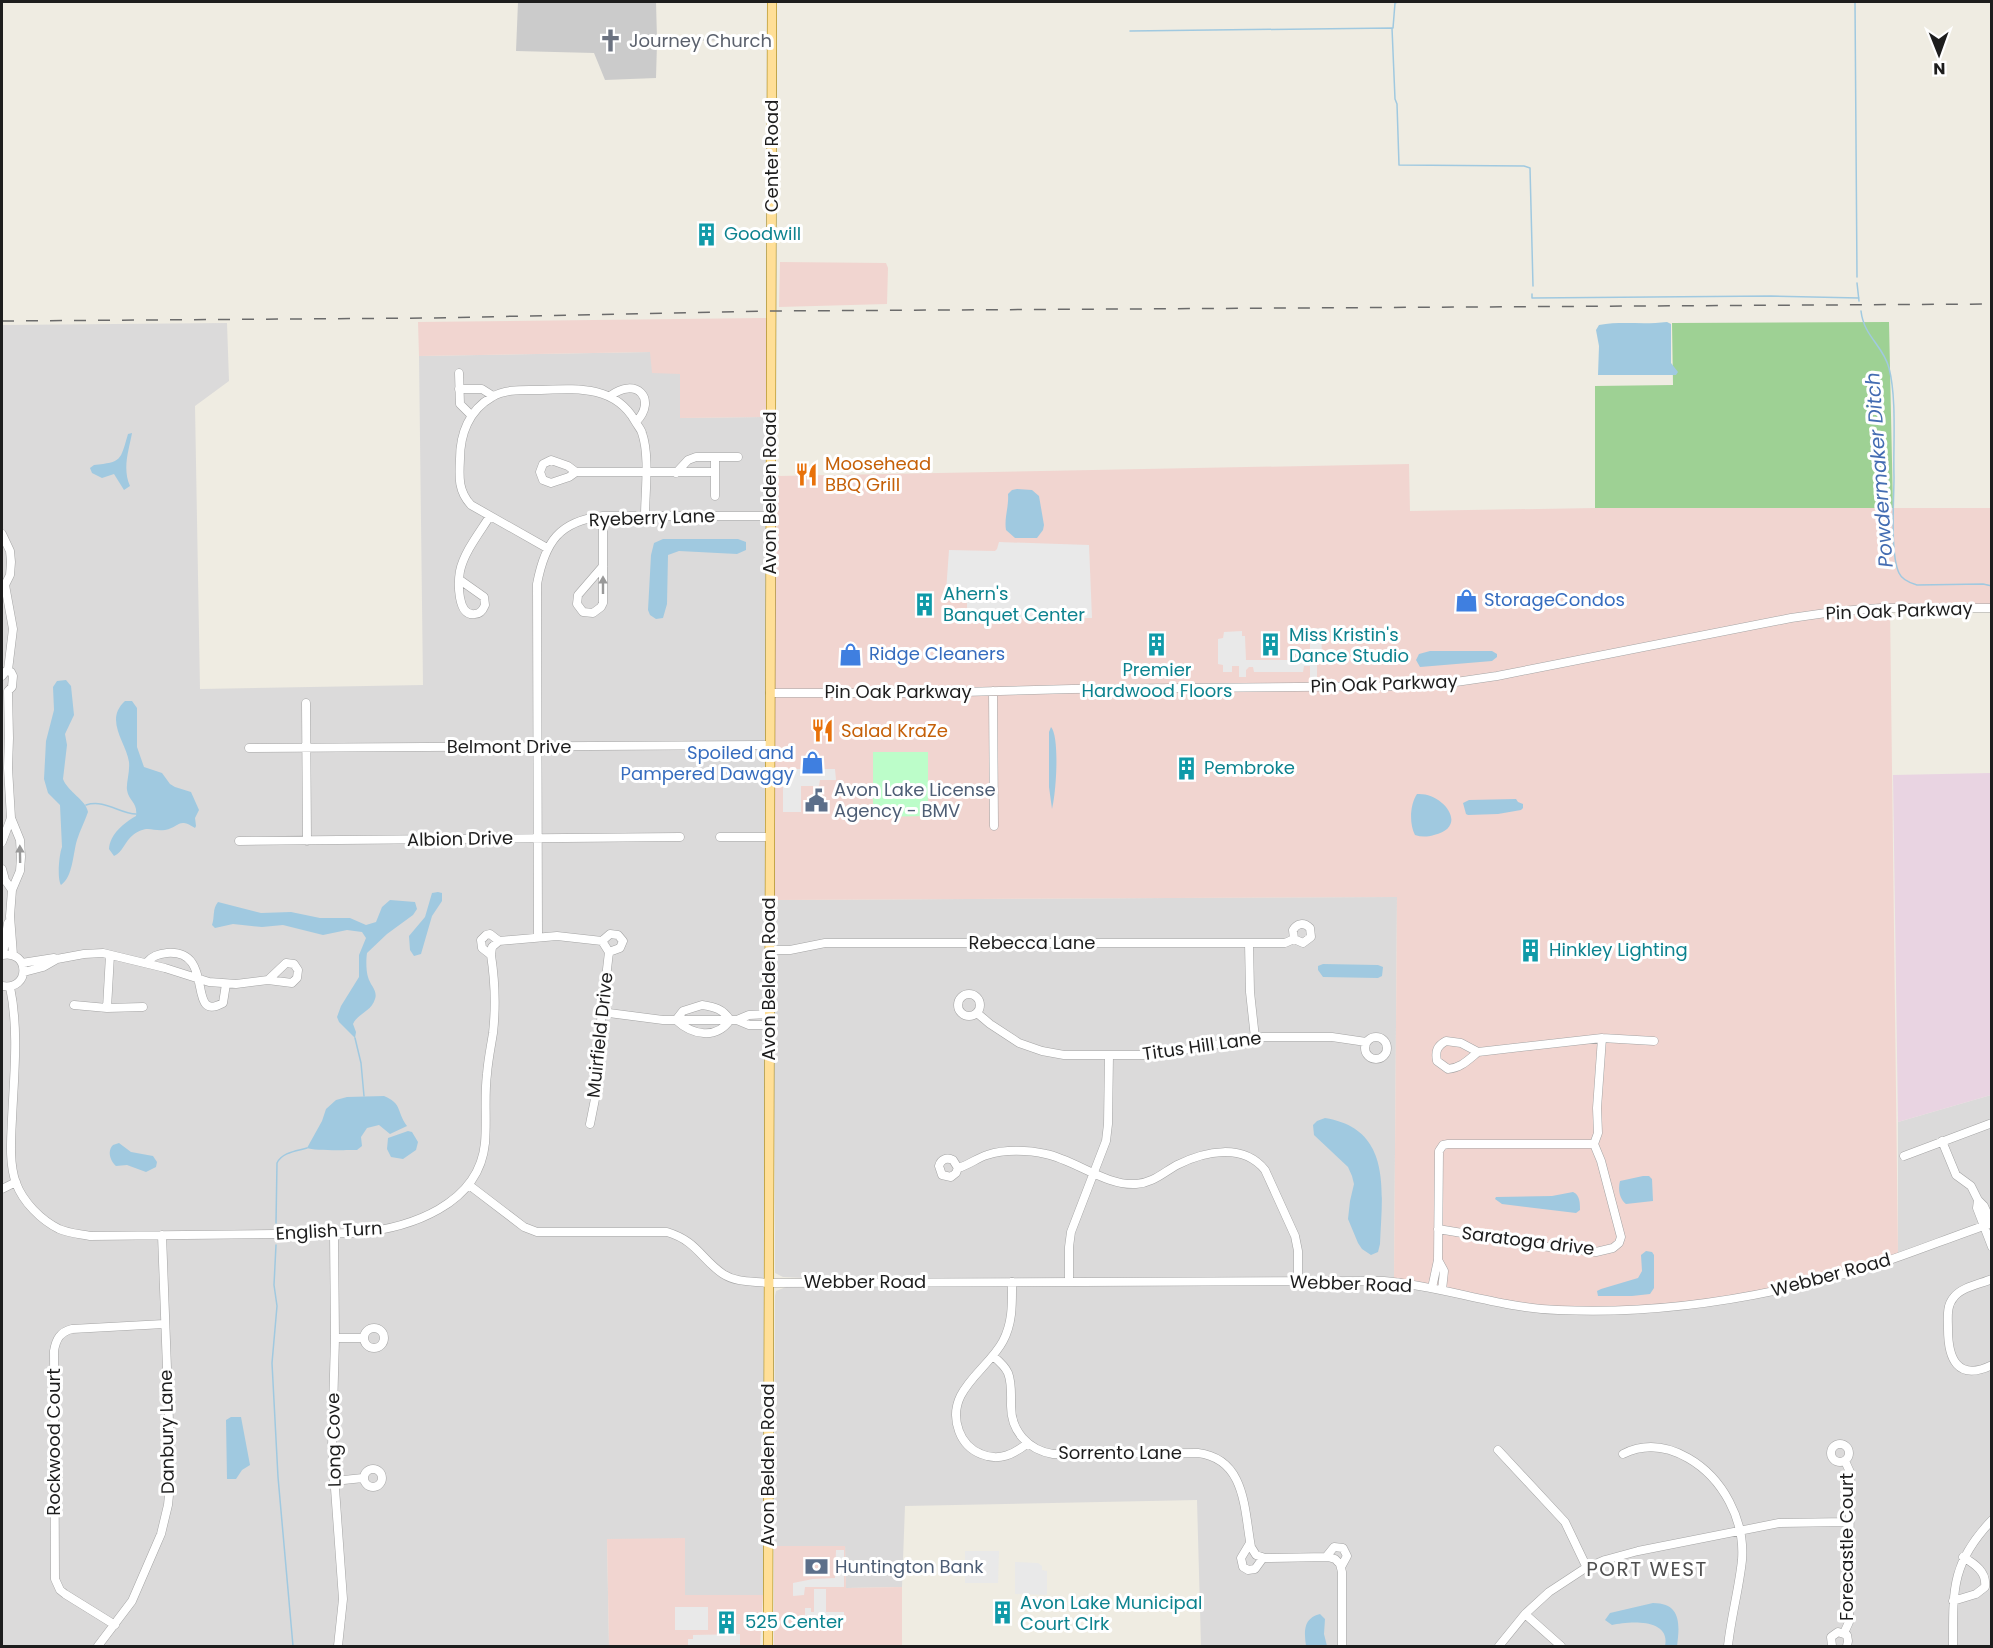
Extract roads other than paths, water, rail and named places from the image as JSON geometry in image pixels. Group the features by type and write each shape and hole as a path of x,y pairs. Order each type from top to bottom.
{"main road":[{"name":"Center Road","path":"772,2 772,311"},
{"name":"Avon Belden Road","path":"768,1647 772,311"}],"street":[{"path":"459,373 460,404 471,415"},
{"path":"547,548 471,506 460,488 461,438 471,415 493,396 510,391 579,388 610,396 623,405 642,433 645,516"},
{"path":"610,396 626,388 638,389 642,392 645,397 645,406 643,415 636,423"},
{"path":"459,389 482,389 493,396"},
{"path":"676,472 688,460 696,457 738,457"},
{"path":"715,457 715,496"},
{"path":"576,472 715,472"},
{"path":"460,579 482,593 485,605 480,612 468,614 462,608 460,579 460,571 466,556 490,516"},
{"name":"Ryeberry Lane","path":"538,936 537,584 547,548 570,525 585,518 603,516 770,516"},
{"path":"603,516 603,566 603,603 593,613 583,612 577,604 578,595 603,566"},
{"path":"2,534 11,558 10,575 3,585 13,629 5,673 13,675 14,682 11,689 5,689 9,738 8,768 11,818 20,840 21,857 20,871 12,890 9,935 13,955 23,967"},
{"name":"Pin Oak Parkway","path":"770,693 1404,686 1449,683 1497,676 1791,618 1840,611 1888,608 1992,608"},
{"path":"993,691 994,826"},
{"path":"306,703 307,841"},
{"name":"Belmont Drive","path":"249,748 770,745"},
{"path":"2,842 11,818"},
{"name":"Albion Drive","path":"239,841 680,837"},
{"path":"720,837 769,837"},
{"path":"2,869 5,880 12,890"},
{"name":"English Turn","path":"15,1182 29,1205 40,1216 61,1230 90,1236 334,1234 370,1232 414,1221 448,1203 469,1185 482,1157 485,1143 484,1104 495,1004 491,955 482,948 481,940 490,934 498,941"},
{"path":"9,935 2,954 13,955"},
{"path":"491,955 492,947 498,941 538,936"},
{"name":"Muirfield Drive","path":"538,936 557,936 606,946 599,1079 590,1124"},
{"name":"Rebecca Lane","path":"770,950 790,950 825,943 1285,943 1294,939"},
{"path":"1249,943 1250,992 1255,1038"},
{"path":"146,963 151,957 170,953 192,961 197,970 202,999 205,1004 212,1006 223,1003 226,984"},
{"path":"23,967 42,964 54,958 57,960 84,954 110,955 198,979 226,984 268,980"},
{"path":"107,1008 110,955"},
{"path":"2,1189 15,1182 11,1148 16,1020 6,987 20,981 23,967"},
{"path":"74,1005 107,1008 142,1007"},
{"path":"676,1020 683,1011 702,1005 716,1007 734,1020 749,1025 769,1025"},
{"path":"601,1012 676,1020 734,1020 749,1015 769,1014"},
{"name":"Titus Hill Lane","path":"977,1013 1009,1038 1041,1051 1064,1055 1165,1054 1255,1038 1332,1037 1366,1042"},
{"path":"676,1020 684,1027 703,1034 725,1028 734,1020"},
{"path":"1478,1052 1461,1043 1446,1041 1437,1048 1436,1055 1437,1061 1448,1069 1456,1068 1478,1052 1602,1038 1654,1041"},
{"path":"1432,1288 1438,1260 1439,1151 1443,1145 1594,1144 1598,1132 1597,1108 1602,1038"},
{"path":"1069,1282 1070,1237 1108,1133 1109,1055"},
{"path":"1904,1156 1992,1123"},
{"path":"1942,1141 1956,1175 1971,1186 1978,1200 1977,1208 1989,1224 1992,1247"},
{"name":"Saratoga drive","path":"1438,1230 1596,1252 1616,1246 1621,1238 1601,1161 1594,1144"},
{"path":"958,1168 989,1154 1032,1152 1048,1154 1119,1182 1137,1184 1157,1178 1175,1166 1203,1155 1233,1152 1252,1158 1265,1170 1293,1229 1298,1251 1298,1281"},
{"name":"Webber Road","path":"469,1185 524,1227 537,1232 668,1232 683,1237 723,1274 738,1281 768,1283 1384,1281 1515,1305 1556,1310 1619,1310 1684,1305 1766,1292 1842,1274 1898,1257 1989,1224"},
{"name":"Long Cove","path":"334,1234 335,1338 331,1415 343,1599 338,1647"},
{"name":"Danbury Lane","path":"98,1647 134,1596 160,1534 168,1505 171,1475 162,1235"},
{"path":"1438,1260 1444,1271 1442,1290"},
{"path":"1992,1279 1958,1292 1950,1302 1948,1314 1949,1350 1953,1359 1971,1371 1982,1370 1992,1365"},
{"path":"993,1356 1004,1365 1009,1374 1013,1420 1017,1431 1028,1443 1008,1455 989,1456 972,1449 960,1433 956,1414 961,1396 976,1373 993,1356 1004,1340 1010,1323 1012,1282"},
{"name":"Rockwood Court","path":"114,1625 65,1594 60,1590 55,1579 54,1351 61,1333 72,1329 165,1323"},
{"path":"335,1338 364,1338"},
{"name":"Sorrento Lane","path":"1028,1443 1053,1454 1198,1453 1214,1457 1228,1467 1238,1480 1250,1543 1241,1558 1243,1567 1248,1570 1255,1569 1263,1558 1326,1557 1334,1547 1342,1548 1347,1556 1341,1567 1342,1647"},
{"path":"1623,1454 1639,1447 1654,1446 1675,1452 1690,1460 1713,1478 1724,1491 1734,1512 1742,1559 1728,1647"},
{"path":"1497,1450 1564,1522 1587,1568"},
{"name":"Forecastle Court","path":"1845,1461 1850,1472 1849,1622 1845,1634"},
{"path":"334,1480 363,1478"},
{"path":"1953,1647 1953,1601 1958,1572 1963,1557 1976,1536 1992,1520"},
{"path":"1499,1647 1525,1614 1558,1585 1587,1568 1618,1556 1786,1522 1849,1522"},
{"path":"1250,1543 1253,1552 1263,1558"},
{"path":"1326,1557 1336,1560 1341,1567"},
{"path":"1953,1601 1976,1594 1985,1587 1981,1571 1963,1557"},
{"path":"1525,1614 1561,1647"},
{"name":"Forecastle Court","path":"1832,1647 1830,1640 1833,1634 1838,1632 1845,1634 1848,1638 1847,1647"}],"water":[{"path":"1667,322 1671,324 1671,363 1678,372 1676,375 1598,375 1599,346 1596,330 1599,325"},
{"path":"132,433 126,466 130,486 124,490 114,474 102,478 92,473 90,468 119,458 128,434"},
{"path":"1017,489 1032,490 1039,496 1044,525 1037,538 1015,538 1006,530 1008,494"},
{"path":"663,539 738,539 746,542 746,550 737,554 679,551 668,555 667,604 663,618 656,619 650,615 648,610 651,555 654,543"},
{"path":"1430,651 1492,651 1497,654 1497,657 1492,661 1420,667 1416,660 1419,654"},
{"path":"66,680 71,686 74,715 65,734 67,745 63,779 88,812 77,840 70,871 61,885 59,872 62,847 60,805 48,793 44,779 46,741 54,710 53,687 57,681"},
{"path":"125,701 132,701 137,708 137,747 144,767 162,773 170,784 191,792 199,810 195,818 195,828 182,823 165,830 142,830 130,837 120,852 114,856 109,849 112,838 122,826 136,816 135,805 127,790 129,762 116,723 119,708"},
{"path":"1051,727 1056,742 1056,780 1052,809 1049,787 1049,732"},
{"path":"1417,794 1436,798 1449,811 1450,825 1445,831 1429,836 1415,835 1411,814"},
{"path":"1516,799 1523,804 1521,810 1498,814 1468,815 1463,803 1469,800"},
{"path":"432,893 442,893 442,901 432,916 421,954 414,956 410,950 409,936 425,917"},
{"path":"390,900 415,902 417,909 413,915 387,934 367,953 367,975 376,996 371,1007 353,1024 356,1032 355,1038 337,1017 359,977 359,955 366,938 362,932 347,930 323,935 283,925 262,927 233,924 215,928 212,925 218,902 261,913 291,912 320,918 350,918 366,925 376,922 382,907"},
{"path":"1323,964 1378,965 1383,967 1382,976 1378,978 1323,977 1318,966"},
{"path":"384,1096 397,1105 407,1126 390,1134 379,1125 367,1128 361,1137 362,1146 357,1150 307,1148 326,1109 336,1100 347,1097"},
{"path":"1325,1118 1347,1124 1363,1135 1373,1149 1379,1166 1382,1204 1380,1244 1378,1252 1371,1255 1358,1243 1348,1219 1354,1184 1348,1167 1314,1135 1313,1125"},
{"path":"408,1131 412,1132 418,1142 416,1150 403,1159 391,1157 387,1149 388,1138"},
{"path":"119,1143 131,1152 153,1156 157,1162 156,1167 146,1172 127,1165 116,1166 111,1159 110,1150 113,1145"},
{"path":"1649,1176 1652,1179 1653,1201 1626,1204 1620,1193 1620,1181"},
{"path":"1573,1192 1580,1202 1580,1210 1576,1213 1502,1204 1495,1199 1496,1197 1552,1196"},
{"path":"1646,1251 1654,1255 1654,1288 1650,1294 1598,1296 1597,1291 1601,1289 1638,1278 1642,1271 1641,1255"},
{"path":"231,1417 241,1417 250,1465 242,1470 236,1479 227,1479 226,1420"},
{"path":"1653,1603 1669,1607 1677,1616 1677,1646 1665,1646 1662,1630 1655,1626 1638,1623 1612,1625 1605,1620 1610,1613"},
{"path":"1320,1614 1325,1619 1324,1634 1327,1646 1306,1646 1306,1626 1310,1619"}],"waterway":[{"path":"1393,28 1395,3 1398,2"},
{"name":"Powdermaker Ditch","path":"1855,2 1857,277"},
{"path":"1130,31 1392,28 1399,165 1524,166 1530,168 1533,286"},
{"name":"Powdermaker Ditch","path":"1857,283 1859,301"},
{"path":"1532,294 1532,298 1771,296 1859,298"},
{"name":"Powdermaker Ditch","path":"1861,311 1866,328 1883,353 1891,380 1894,422 1893,540 1899,573 1904,579 1917,585 1983,584 1992,586"},
{"path":"86,805 106,805 136,814"},
{"path":"355,1038 361,1063 364,1096"},
{"path":"276,1223 277,1163 286,1154 307,1148"},
{"path":"276,1245 274,1285 277,1306 272,1363 278,1477 293,1646"}],"railway":[{"path":"2,321 428,318 772,311 1992,304"}],"place":[{"name":"Journey Church","path":"611,41"},
{"name":"Goodwill","path":"706,234"},
{"name":"Moosehead BBQ Grill","path":"807,474"},
{"name":"StorageCondos","path":"1466,600"},
{"name":"Ahern's Banquet Center","path":"925,604"},
{"name":"Premier Hardwood Floors","path":"1157,644"},
{"name":"Miss Kristin's Dance Studio","path":"1271,645"},
{"name":"Ridge Cleaners","path":"851,654"},
{"name":"Salad KraZe","path":"823,731"},
{"name":"Spoiled and Pampered Dawggy","path":"812,763"},
{"name":"Pembroke","path":"1186,768"},
{"name":"Avon Lake License Agency - BMV","path":"816,800"},
{"name":"Hinkley Lighting","path":"1531,950"},
{"name":"Huntington Bank","path":"817,1567"},
{"name":"Avon Lake Municipal Court Clrk","path":"1002,1613"},
{"name":"525 Center","path":"727,1622"}],"district":[{"name":"PORT WEST","path":"1647,1569"}]}
